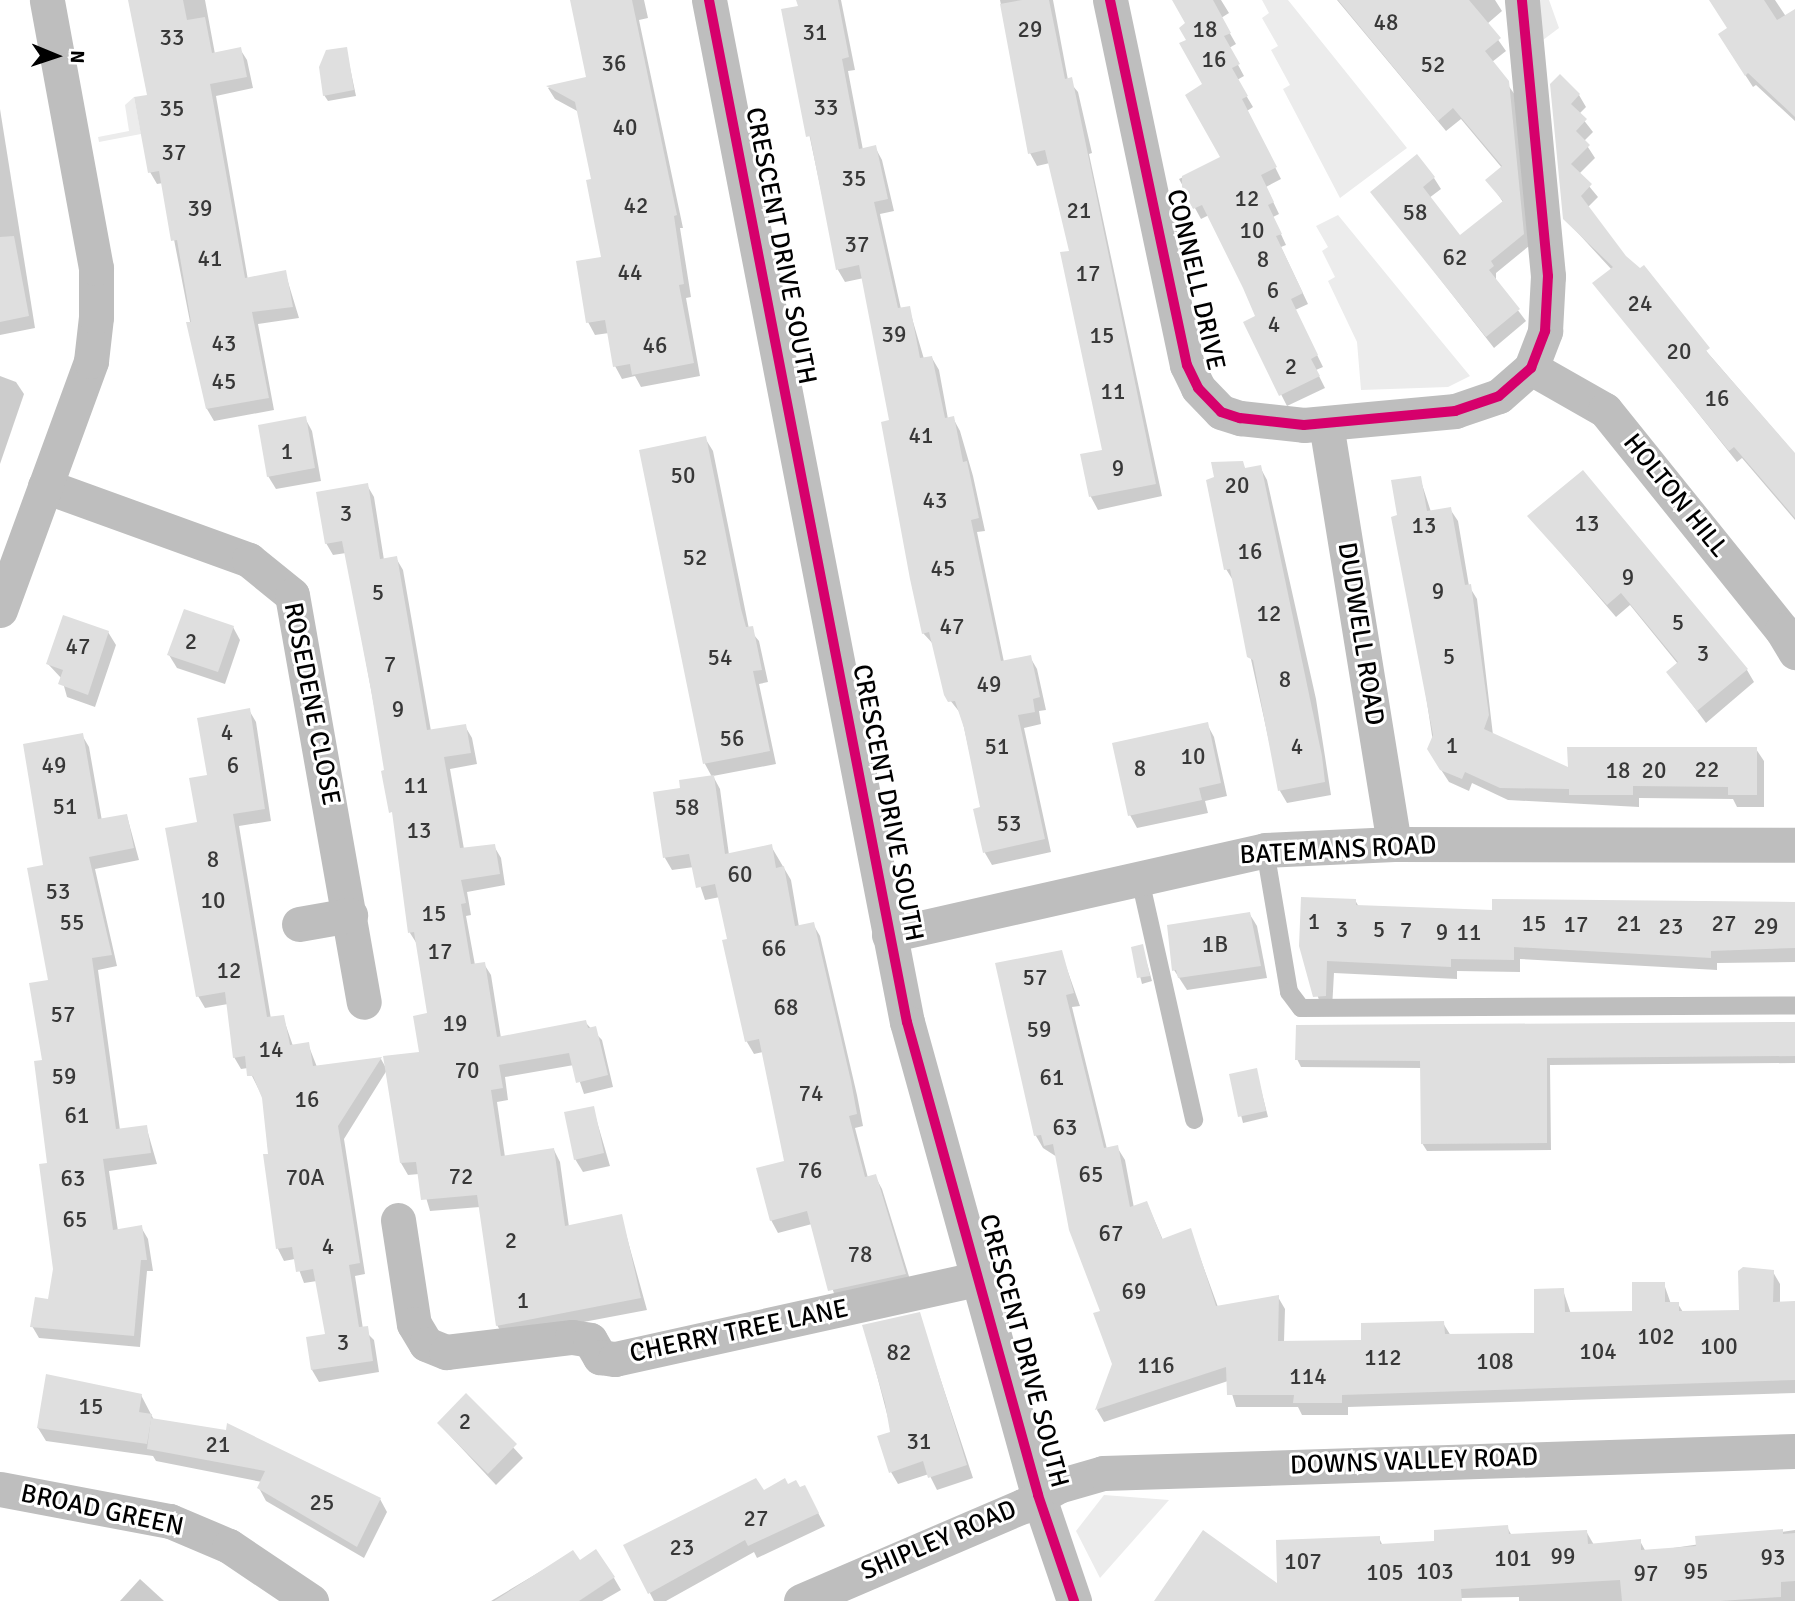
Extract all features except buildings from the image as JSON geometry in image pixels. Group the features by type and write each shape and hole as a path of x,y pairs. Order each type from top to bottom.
{"street":[{"path":"0,610 91,361 96,317 96,268 47,0"},
{"name":"CRESCENT DRIVE SOUTH","path":"709,0 907,1022 1038,1495 1074,1601"},
{"name":"CONNELL DRIVE","path":"1110,0 1187,365 1198,388 1221,412 1240,418 1326,424 1455,411 1499,396 1531,368 1545,331 1548,276 1522,0"},
{"name":"HOLTON HILL","path":"1531,368 1605,410 1782,630 1795,652"},
{"name":"DUDWELL ROAD","path":"1326,424 1394,844"},
{"name":"ROSEDENE CLOSE","path":"45,486 249,560 292,595 364,1003"},
{"name":"BATEMANS ROAD","path":"890,934 1139,875 1265,850 1394,844 1795,845"},
{"path":"299,924 350,915"},
{"name":"CHERRY TREE LANE","path":"398,1220 414,1324 426,1344 446,1353 572,1337 590,1340 600,1357 615,1359 980,1278"},
{"name":"DOWNS VALLEY ROAD","path":"1038,1495 1103,1473 1795,1451"},
{"name":"BROAD GREEN","path":"0,1489 170,1521 251,1559 311,1601"},
{"name":"SHIPLEY ROAD","path":"801,1601 1023,1506 1038,1495"}],"lane":[{"path":"1265,850 1289,992 1296,1005 1305,1009 1795,1005"},
{"path":"1139,875 1194,1121"}],"shaded area":[{"path":"1262,0 1288,0 1407,148 1340,198 1283,89 1290,85 1271,50 1278,46 1262,18 1269,13"},
{"path":"1535,0 1549,0 1559,28 1539,43"},
{"path":"134,97 141,134 99,142 98,137 129,131 125,105"},
{"path":"1338,215 1470,376 1448,387 1361,390 1357,342 1328,281 1335,277 1322,251 1328,247 1316,226"},
{"path":"1104,1495 1169,1500 1100,1578 1076,1531"}],"cycle path":[{"path":"709,0 907,1022 1038,1495 1074,1601"},
{"path":"1110,0 1187,365 1198,388 1221,412 1240,418 1304,425 1455,411 1499,396 1531,368 1545,331 1548,276 1522,0"}]}
